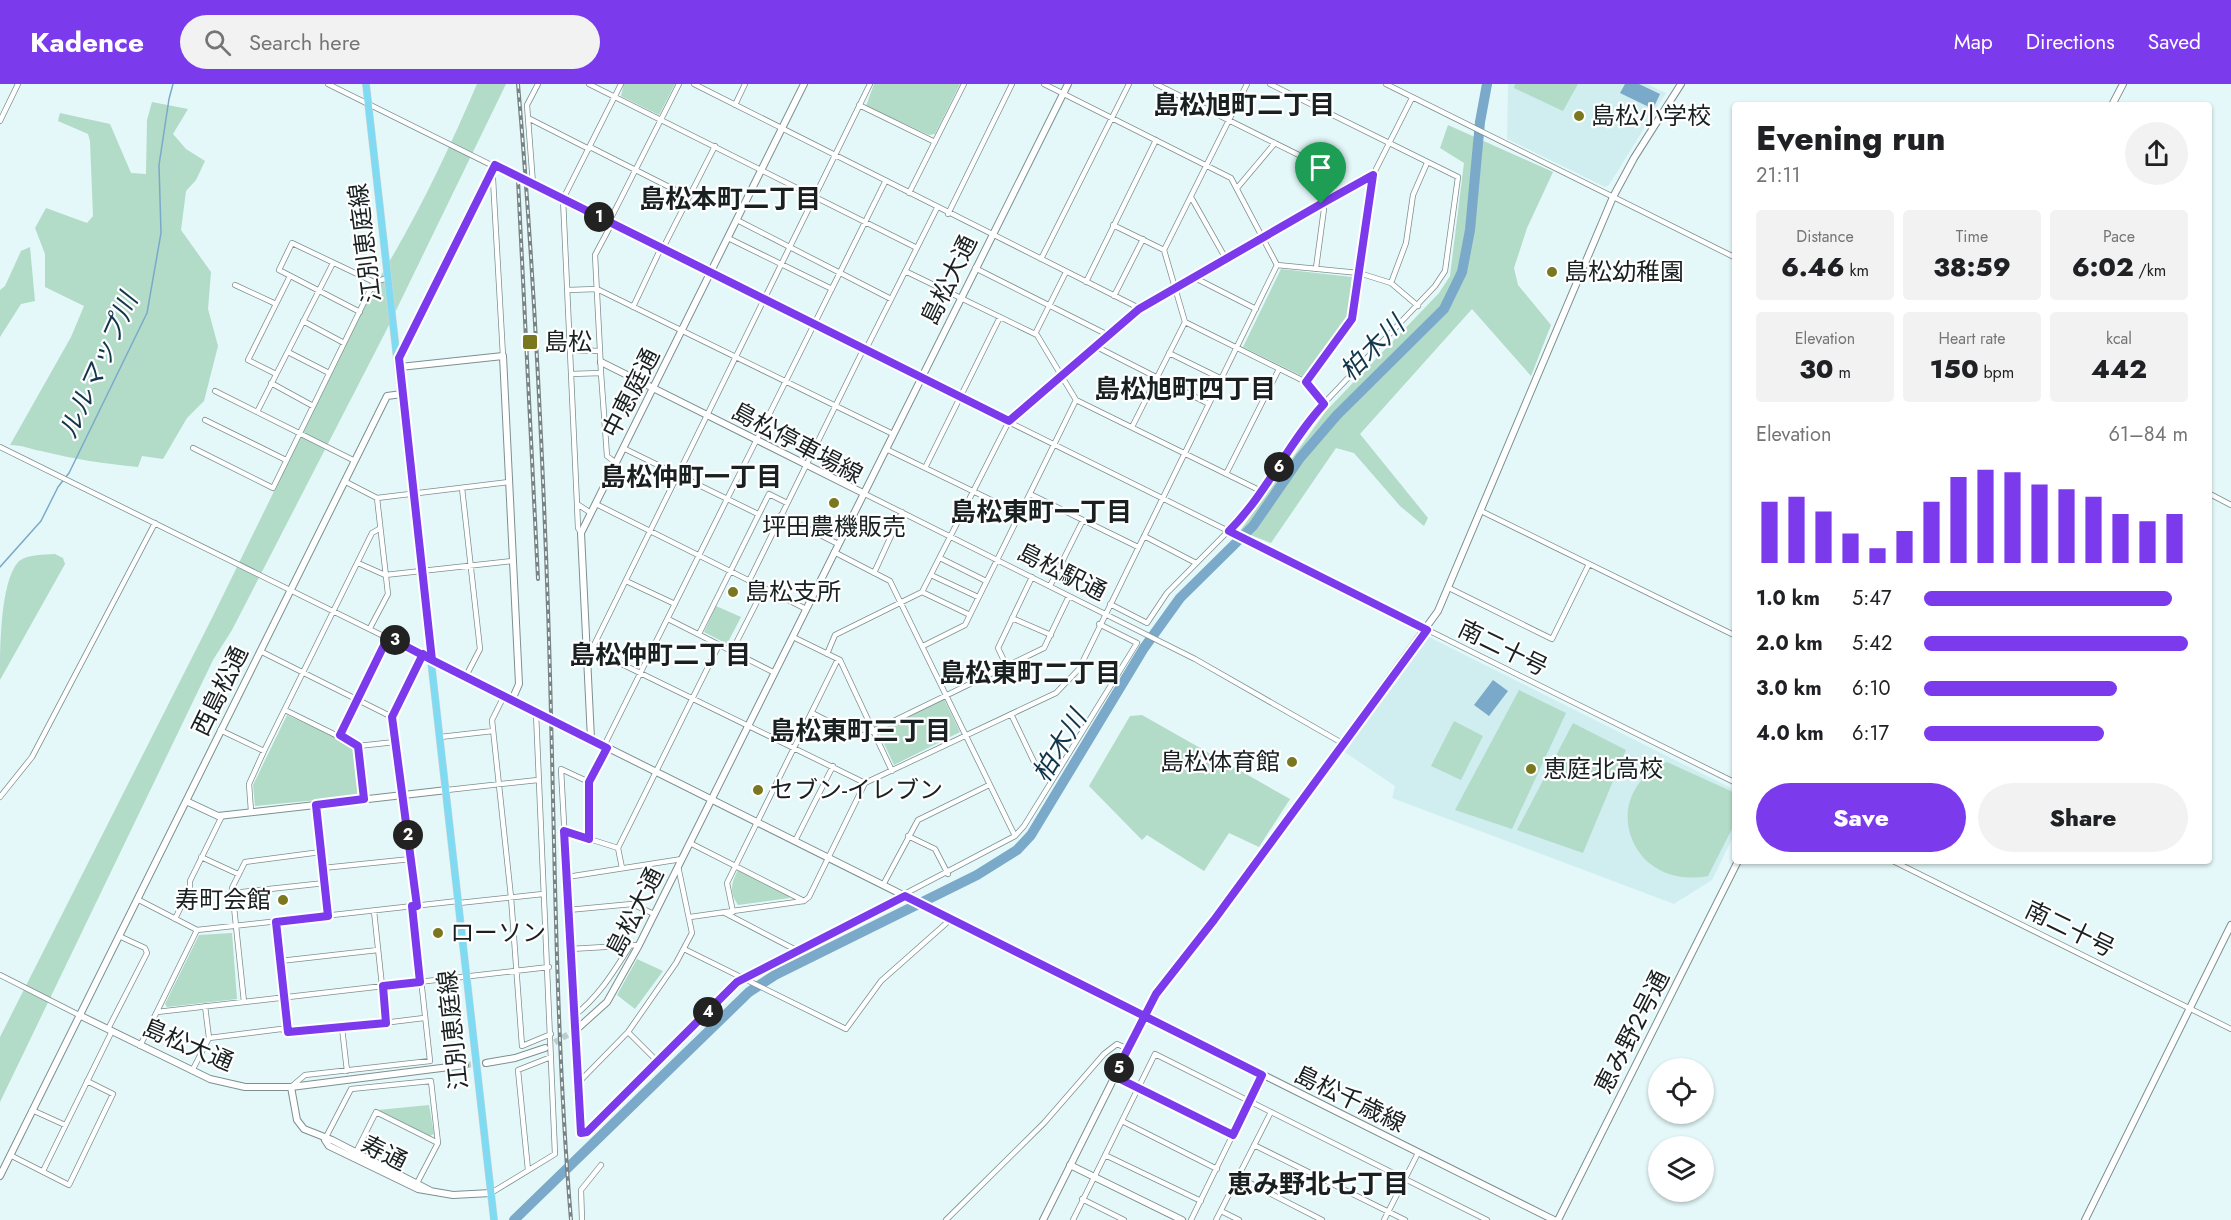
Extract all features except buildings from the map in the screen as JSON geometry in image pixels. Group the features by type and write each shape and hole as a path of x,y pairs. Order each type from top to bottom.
{"main road":[{"name":"江別恵庭線","path":"366,84 399,358 494,1220"}],"street":[{"path":"0,121 18,84"},
{"name":"南二十号","path":"328,84 814,323 1054,445 1732,781"},
{"path":"533,184 527,105 538,84"},
{"path":"589,84 917,248"},
{"path":"591,739 589,648 581,532 578,528 563,199 621,84"},
{"path":"616,463 607,456 595,255 679,84"},
{"path":"694,84 783,128 834,157 1139,309"},
{"path":"735,105 745,84"},
{"name":"中恵庭通","path":"581,532 804,84"},
{"path":"589,648 626,581 870,84"},
{"path":"909,193 964,84"},
{"path":"948,214 1012,84"},
{"path":"1044,84 1232,178 1277,265"},
{"name":"島松大通","path":"863,493 1068,84"},
{"path":"1041,259 1129,84"},
{"path":"1156,84 1319,165 1337,195"},
{"path":"1132,427 1185,322 1164,250 1247,84"},
{"path":"1110,604 1147,623 1167,593 1229,531 1263,492 1311,417 1418,306 1445,271 1458,177 1270,84"},
{"path":"1386,84 1732,256"},
{"path":"1043,1220 1156,994 1214,920 1427,630 1449,588 1613,197 1634,158 1681,84"},
{"path":"2114,102 2123,84"},
{"path":"1306,382 1352,319 1373,175 1412,98"},
{"path":"859,105 935,142"},
{"path":"528,118 689,197"},
{"path":"1086,282 1156,140"},
{"path":"1238,188 1275,143"},
{"path":"633,307 715,146"},
{"path":"1391,283 1406,243 1413,195 1427,163"},
{"path":"399,358 495,165"},
{"path":"490,175 494,179 519,684 512,700"},
{"path":"827,654 835,635 922,592 1009,421 1062,374 1139,309 1373,175"},
{"path":"589,839 589,782 885,182"},
{"path":"1191,197 1227,259"},
{"path":"1316,268 1324,209 1321,204"},
{"path":"749,581 805,465 937,208"},
{"path":"737,220 891,299"},
{"path":"1113,225 1164,250"},
{"path":"728,238 831,290"},
{"path":"1114,296 1143,240"},
{"path":"360,312 279,270 292,243 374,282 388,278"},
{"path":"257,412 333,262"},
{"path":"1277,265 1359,273 1391,283 1418,306"},
{"path":"690,917 804,901 809,897 865,783 1056,693 1067,684 1079,669 1099,624 1277,265"},
{"path":"975,268 1108,335"},
{"path":"905,271 1035,334 1062,374 1076,400 1263,492"},
{"path":"1035,334 1066,272"},
{"path":"1196,275 1199,280 1256,309"},
{"path":"276,374 248,360 290,276"},
{"path":"193,448 273,488 374,282"},
{"path":"235,285 276,304"},
{"path":"568,290 597,289 893,434"},
{"path":"925,468 1000,317"},
{"path":"303,321 344,343"},
{"path":"1185,322 1306,382 1324,404"},
{"path":"1095,346 1209,404"},
{"path":"571,350 600,351"},
{"path":"288,352 329,373"},
{"path":"1169,353 1222,379"},
{"path":"400,367 503,356"},
{"name":"島松停車場線","path":"601,362 863,493 711,801"},
{"path":"1227,474 1279,369"},
{"path":"572,374 601,373"},
{"path":"271,383 313,406"},
{"path":"215,392 355,460"},
{"name":"西島松通","path":"79,1015 387,396 402,394"},
{"path":"923,646 965,625 1076,400"},
{"path":"205,420 286,460"},
{"path":"0,447 423,654 711,801"},
{"path":"623,448 758,514"},
{"path":"886,449 1020,514"},
{"path":"344,482 376,498 509,482"},
{"path":"462,488 480,649 466,676"},
{"name":"島松駅通","path":"863,493 1170,646 1342,743"},
{"path":"699,634 769,494 787,502"},
{"path":"1030,494 1138,547"},
{"path":"2212,495 2231,505"},
{"path":"370,628 388,594 376,498"},
{"path":"577,504 591,513"},
{"path":"596,504 806,609"},
{"path":"1481,511 1732,634"},
{"path":"874,573 902,513"},
{"path":"781,515 838,544"},
{"path":"1050,586 1083,520"},
{"path":"0,797 32,757 155,523"},
{"path":"251,811 249,784 264,751 372,533 380,529"},
{"path":"1144,536 1196,563"},
{"path":"834,552 890,581 1016,836"},
{"path":"940,558 986,581"},
{"path":"358,563 385,575 513,561"},
{"path":"1449,588 1552,639 1589,564"},
{"path":"931,575 978,597"},
{"path":"1007,667 998,648 1032,577"},
{"path":"626,581 675,604"},
{"path":"732,651 764,588"},
{"path":"922,592 970,615"},
{"path":"812,714 859,737 873,731 1044,648 1069,596"},
{"path":"1012,618 1051,635"},
{"path":"668,619 775,673"},
{"path":"589,782 561,769 581,1133 587,1132 737,982 908,897 1016,836 1137,643 1099,624"},
{"path":"340,735 388,637"},
{"path":"793,637 838,659 892,771"},
{"path":"622,868 618,848 719,645"},
{"path":"589,648 865,783"},
{"path":"260,651 392,717"},
{"path":"291,1087 305,1075 430,1061 420,982 411,859 392,717 423,654"},
{"path":"733,912 727,882 838,659"},
{"path":"504,696 492,720 511,897 522,1046 551,1034"},
{"path":"285,710 340,735 358,746 395,742"},
{"path":"491,1193 555,1154 549,967 543,894 536,713"},
{"path":"1011,714 1037,768 1053,778"},
{"path":"220,730 264,751"},
{"path":"440,737 493,731"},
{"path":"358,746 364,799"},
{"path":"795,841 833,766"},
{"path":"186,801 218,816 538,780"},
{"path":"884,885 918,820 989,785"},
{"name":"島松大通","path":"577,1029 607,1002 639,945 711,801"},
{"name":"島松千歳線","path":"711,801 828,857 1144,1017 1556,1220"},
{"path":"316,805 328,916"},
{"path":"175,919 190,888 190,881 222,815"},
{"path":"564,831 618,848"},
{"path":"908,836 934,849 948,874"},
{"path":"690,843 804,901"},
{"path":"244,1002 232,893 238,874 245,862 321,852"},
{"path":"201,857 238,874"},
{"path":"323,868 411,859"},
{"path":"567,877 682,859"},
{"name":"恵み野２号通","path":"1556,1220 1736,864"},
{"name":"南二十号","path":"1899,864 2231,1029"},
{"path":"579,1081 628,1032 684,949 692,933 678,866"},
{"path":"232,893 325,884"},
{"path":"136,899 197,930 543,894"},
{"path":"568,910 632,904 654,914"},
{"path":"374,911 386,1023"},
{"path":"725,913 798,951"},
{"path":"684,949 846,1029 881,981 951,919"},
{"path":"276,922 288,1032"},
{"path":"2085,1220 2231,925"},
{"path":"140,1046 197,930"},
{"path":"43,1171 147,953 145,948 119,936"},
{"path":"570,949 639,945"},
{"path":"574,1016 598,993 630,946"},
{"path":"280,961 378,950"},
{"path":"157,1012 549,967"},
{"path":"0,975 79,1015 0,1176"},
{"path":"192,1071 209,1038 205,1006"},
{"name":"島松大通","path":"79,1015 192,1071 220,1083 238,1086 291,1087 465,1065"},
{"path":"209,1038 281,1029 288,1032 342,1028 424,1018"},
{"path":"342,1028 347,1071"},
{"path":"628,1032 658,1062"},
{"path":"946,1220 1044,1122 1104,1054 1117,1044 1128,1049"},
{"path":"486,1063 515,1058 546,1048"},
{"path":"1073,1220 1155,1054 1488,1220"},
{"path":"528,1170 518,1070 551,1057"},
{"path":"1191,1220 1262,1075"},
{"path":"1114,1076 1233,1135"},
{"path":"10,1155 69,1185 113,1094 87,1081"},
{"path":"325,1140 351,1089 431,1081 438,1143 416,1185"},
{"name":"寿通","path":"291,1087 299,1125 325,1140 329,1146 354,1155 431,1191 453,1195 491,1193"},
{"path":"32,1110 65,1125"},
{"path":"354,1155 376,1112 438,1143"},
{"path":"1216,1220 1271,1112"},
{"path":"1122,1121 1217,1169"},
{"path":"1254,1145 1405,1220"},
{"path":"1384,1220 1418,1153"},
{"path":"1105,1155 1201,1201"},
{"path":"582,1220 581,1190 601,1165"},
{"path":"1070,1165 1182,1220"},
{"path":"1238,1177 1322,1220"},
{"path":"1082,1199 1124,1220"},
{"path":"1221,1211 1239,1220"}],"shaded area":[{"name":"島松小学校","path":"1508,84 1647,84 1666,93 1609,185 1605,187 1507,139"},
{"name":"恵庭北高校","path":"1427,636 1732,788 1732,839 1712,880 1674,904 1392,798 1395,786 1343,751"}],"green space":[{"path":"477,84 506,84 386,331 232,630 213,660 0,1102 0,1037 212,618 374,287 429,188"},
{"path":"624,84 675,84 659,115 621,96"},
{"path":"874,84 960,84 935,134 929,135 866,106"},
{"path":"1515,84 1578,84 1563,111 1514,88"},
{"path":"152,102 188,109 173,134 186,149 205,161 196,180 186,191 181,230 211,272 208,309 218,346 204,401 187,418 163,459 142,456 138,467 77,459 10,445 71,337 84,306 45,287 45,254 35,228 46,208 87,223 93,216 88,134 58,121 60,113 110,124 131,173 146,174 147,120"},
{"path":"1448,125 1553,172 1527,228 1514,268 1518,285 1551,325 1531,376 1472,309 1360,434 1428,518 1424,526 1400,506 1354,453 1336,448 1271,543 1240,531 1326,411 1439,293 1450,276 1464,163 1440,148"},
{"path":"30,247 35,301 21,304 0,337 0,290 5,286 21,251"},
{"path":"1281,269 1352,277 1348,317 1304,377 1243,347"},
{"path":"55,554 63,558 65,564 0,680 2,616 13,571 19,561 27,557"},
{"path":"716,606 741,617 727,644 704,632"},
{"path":"1519,690 1566,713 1512,829 1455,810"},
{"path":"944,699 960,732 894,765 878,731"},
{"path":"287,715 352,745 355,749 359,796 255,806 253,785"},
{"path":"1142,715 1290,799 1259,847 1229,833 1204,871 1147,835 1142,840 1089,786 1130,716"},
{"path":"1454,721 1483,736 1461,780 1431,766"},
{"path":"1573,723 1626,750 1583,853 1517,830"},
{"path":"1667,762 1732,792 1732,829 1708,876 1680,877 1658,869 1641,855 1631,836 1628,816 1632,795 1645,776"},
{"path":"738,870 790,898 738,905 732,888"},
{"path":"232,933 237,999 167,1007 165,1004 199,935"},
{"path":"637,959 663,971 635,1009 617,995"},
{"path":"429,1105 434,1134 430,1136 378,1110"}],"water":[{"path":"1625,84 1639,84 1660,94 1653,109 1620,93"},
{"path":"1493,680 1508,691 1489,716 1474,705"}],"waterway":[{"name":"ルルマップ川","path":"0,567 41,521 58,487 69,473 147,313 161,233 159,165 173,84"},
{"name":"柏木川","path":"514,1220 749,992 775,975 977,875 1017,850 1031,835 1144,648 1180,598 1253,526 1300,458 1337,415 1444,309 1462,272 1470,230 1480,122 1487,84"}],"tunnel":[{"path":"547,1047 577,1029"},
{"path":"465,1065 486,1063"}],"railway":[{"path":"518,84 540,412 548,609 558,991 571,1220"},
{"path":"518,180 538,579"}],"place":[{"name":"島松小学校","path":"1579,116"},
{"name":"島松幼稚園","path":"1552,272"},
{"name":"島松","path":"530,342"},
{"name":"坪田農機販売","path":"834,503"},
{"name":"島松支所","path":"733,592"},
{"name":"島松体育館","path":"1292,762"},
{"name":"恵庭北高校","path":"1531,769"},
{"name":"セブン-イレブン","path":"758,790"},
{"name":"寿町会館","path":"283,900"},
{"name":"ローソン","path":"438,933"}],"district":[{"name":"島松旭町二丁目","path":"1244,105"},
{"name":"島松本町二丁目","path":"730,199"},
{"name":"島松旭町四丁目","path":"1185,389"},
{"name":"島松仲町一丁目","path":"691,477"},
{"name":"島松東町一丁目","path":"1041,512"},
{"name":"島松仲町二丁目","path":"660,655"},
{"name":"島松東町二丁目","path":"1030,673"},
{"name":"島松東町三丁目","path":"860,731"},
{"name":"恵み野北七丁目","path":"1318,1184"}],"route":[{"path":"1321,204 1139,309 1009,421 495,165 399,358 432,660 423,654 392,717 400,795 404,795 417,906 412,906 420,982 383,986 386,1023 292,1034 288,1032 276,922 328,916 316,805 364,799 358,746 340,735 388,637 423,654 432,660 536,713 550,718 607,748 589,782 589,839 564,831 581,1133 587,1132 737,982 905,896 1144,1017 1262,1075 1233,1135 1114,1076 1138,1030 1144,1017 1156,994 1214,920 1427,630 1229,531 1252,507 1311,417 1324,404 1306,382 1352,319 1373,175 1321,204"}]}
